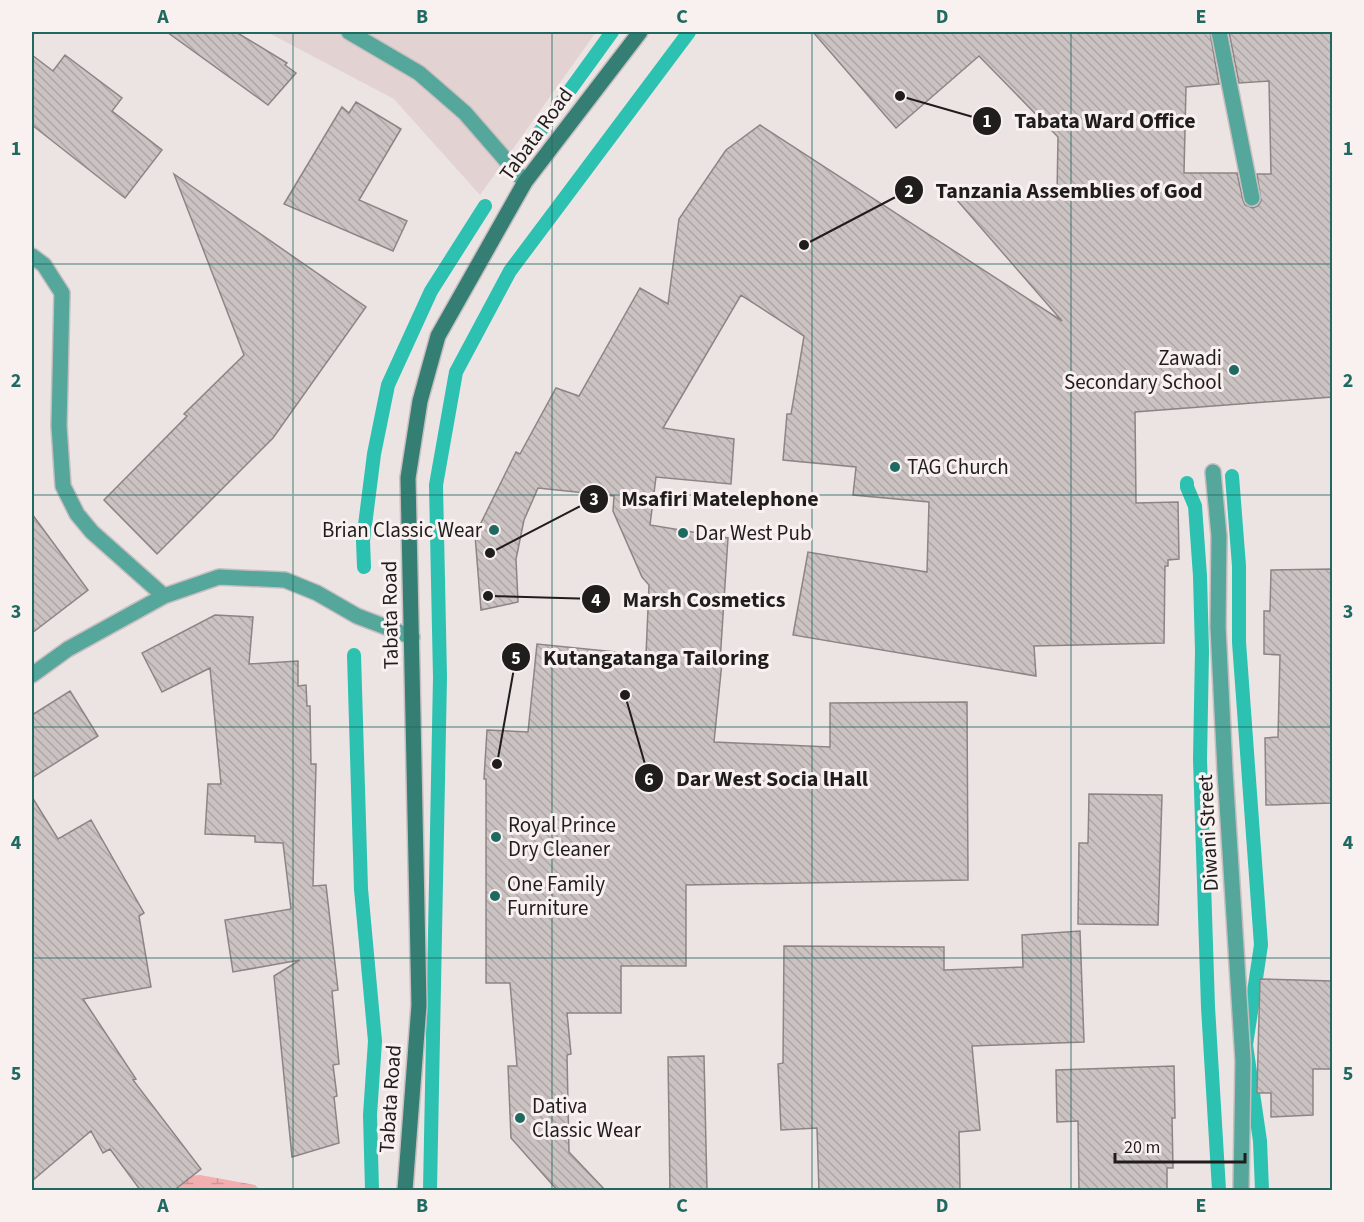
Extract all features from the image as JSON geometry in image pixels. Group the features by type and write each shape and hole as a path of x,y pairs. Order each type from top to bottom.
{"main road":[{"name":"Tabata Road","path":"405,1191 418,1005 408,478 420,401 438,336 525,182 640,32"}],"street":[{"path":"349,32 419,73 465,114 525,182"},
{"path":"1219,32 1252,198"},
{"path":"32,256 44,265 62,293 59,426 63,486 77,514 92,532 164,596"},
{"name":"Diwani Street","path":"1213,472 1219,536 1218,627 1225,771 1243,1061 1240,1191"},
{"path":"32,675 68,649 164,596 219,578 285,580 317,593 357,616 412,637"}],"shaded area":[{"path":"267,32 596,32 480,195 394,99"}],"green space":[{"path":"200,1175 255,1185 260,1190 158,1190 173,1177"}],"building":[{"path":"167,32 236,32 287,63 285,65 296,73 268,105"},
{"path":"813,32 1210,32 1219,84 1186,87 1184,173 1237,173 1245,205 1253,208 1261,201 1257,174 1271,174 1269,81 1239,83 1229,32 1332,32 1332,397 1135,412 1136,503 1178,502 1179,559 1168,560 1168,566 1165,566 1164,643 1034,646 1036,676 793,635 808,552 927,572 929,502 853,495 856,467 783,460 787,414 791,414 804,336 741,295 663,428 734,439 731,484 656,477 650,525 728,538 720,662 722,662 714,742 830,747 830,703 967,702 968,880 686,885 686,966 621,966 621,1013 567,1013 571,1054 567,1055 569,1152 606,1191 558,1191 511,1138 508,1066 517,1066 510,983 486,983 486,779 484,779 487,730 528,732 537,644 646,655 649,585 642,577 613,511 614,496 538,488 524,520 516,559 518,602 481,610 475,535 516,452 520,454 556,388 579,396 640,288 668,304 679,219 726,150 760,125 1062,321 956,199 1057,195 1058,137 979,56 896,128"},
{"path":"32,55 53,71 65,55 122,98 112,111 162,150 125,198 32,125"},
{"path":"356,102 401,129 359,200 407,221 393,251 284,204 342,107 349,113"},
{"path":"174,174 366,307 273,438 157,554 104,500 187,416 184,414 244,355"},
{"path":"32,514 88,590 32,633"},
{"path":"1332,569 1332,803 1266,805 1265,738 1278,737 1280,655 1264,654 1264,611 1270,611 1271,570"},
{"path":"215,615 253,617 249,664 298,661 298,686 306,685 307,706 310,706 311,764 316,764 313,886 326,885 338,990 332,991 339,1064 333,1065 339,1143 292,1157 274,976 300,960 233,972 225,920 291,909 283,843 255,842 255,836 205,834 208,784 221,784 210,668 162,692 142,653"},
{"path":"70,691 98,736 32,778 32,715"},
{"path":"1089,794 1162,795 1158,925 1078,924 1079,843 1088,843"},
{"path":"32,797 58,839 91,820 144,913 139,916 151,987 83,999 136,1079 133,1080 201,1169 173,1191 141,1191 110,1149 103,1153 91,1131 32,1181"},
{"path":"1080,931 1084,1042 972,1046 980,1130 959,1132 960,1191 819,1191 817,1128 781,1130 778,1064 783,1063 784,946 944,947 944,970 1023,967 1022,935"},
{"path":"1260,979 1332,981 1332,1069 1313,1069 1313,1115 1271,1117 1271,1093 1257,1093"},
{"path":"704,1056 707,1191 670,1191 668,1057"},
{"path":"1174,1066 1173,1168 1167,1168 1167,1191 1079,1191 1078,1121 1057,1122 1056,1070"}],"waterway":[{"path":"528,148 612,32"},
{"path":"430,1190 440,677 436,485 456,372 510,271 689,32"},
{"path":"364,567 363,541 374,454 388,385 431,291 485,206"},
{"path":"1232,476 1239,566 1239,642 1261,945 1246,1045 1260,1141 1262,1190"},
{"path":"1187,483 1195,506 1200,576 1202,651 1200,759 1208,1007 1219,1190"},
{"path":"354,655 361,889 375,1041 370,1115 372,1190"}],"place":[{"name":"Tabata Ward Office","path":"900,96"},
{"name":"Tanzania Assemblies of God","path":"804,245"},
{"name":"Zawadi Secondary School","path":"1234,370"},
{"name":"TAG Church","path":"895,467"},
{"name":"Brian Classic Wear","path":"494,530"},
{"name":"Dar West Pub","path":"683,533"},
{"name":"Msafiri Matelephone","path":"490,553"},
{"name":"Marsh Cosmetics","path":"488,596"},
{"name":"Dar West Socia lHall","path":"625,695"},
{"name":"Kutangatanga Tailoring","path":"497,764"},
{"name":"Royal Prince Dry Cleaner","path":"496,837"},
{"name":"One Family Furniture","path":"495,896"},
{"name":"Dativa Classic Wear","path":"520,1118"}]}
